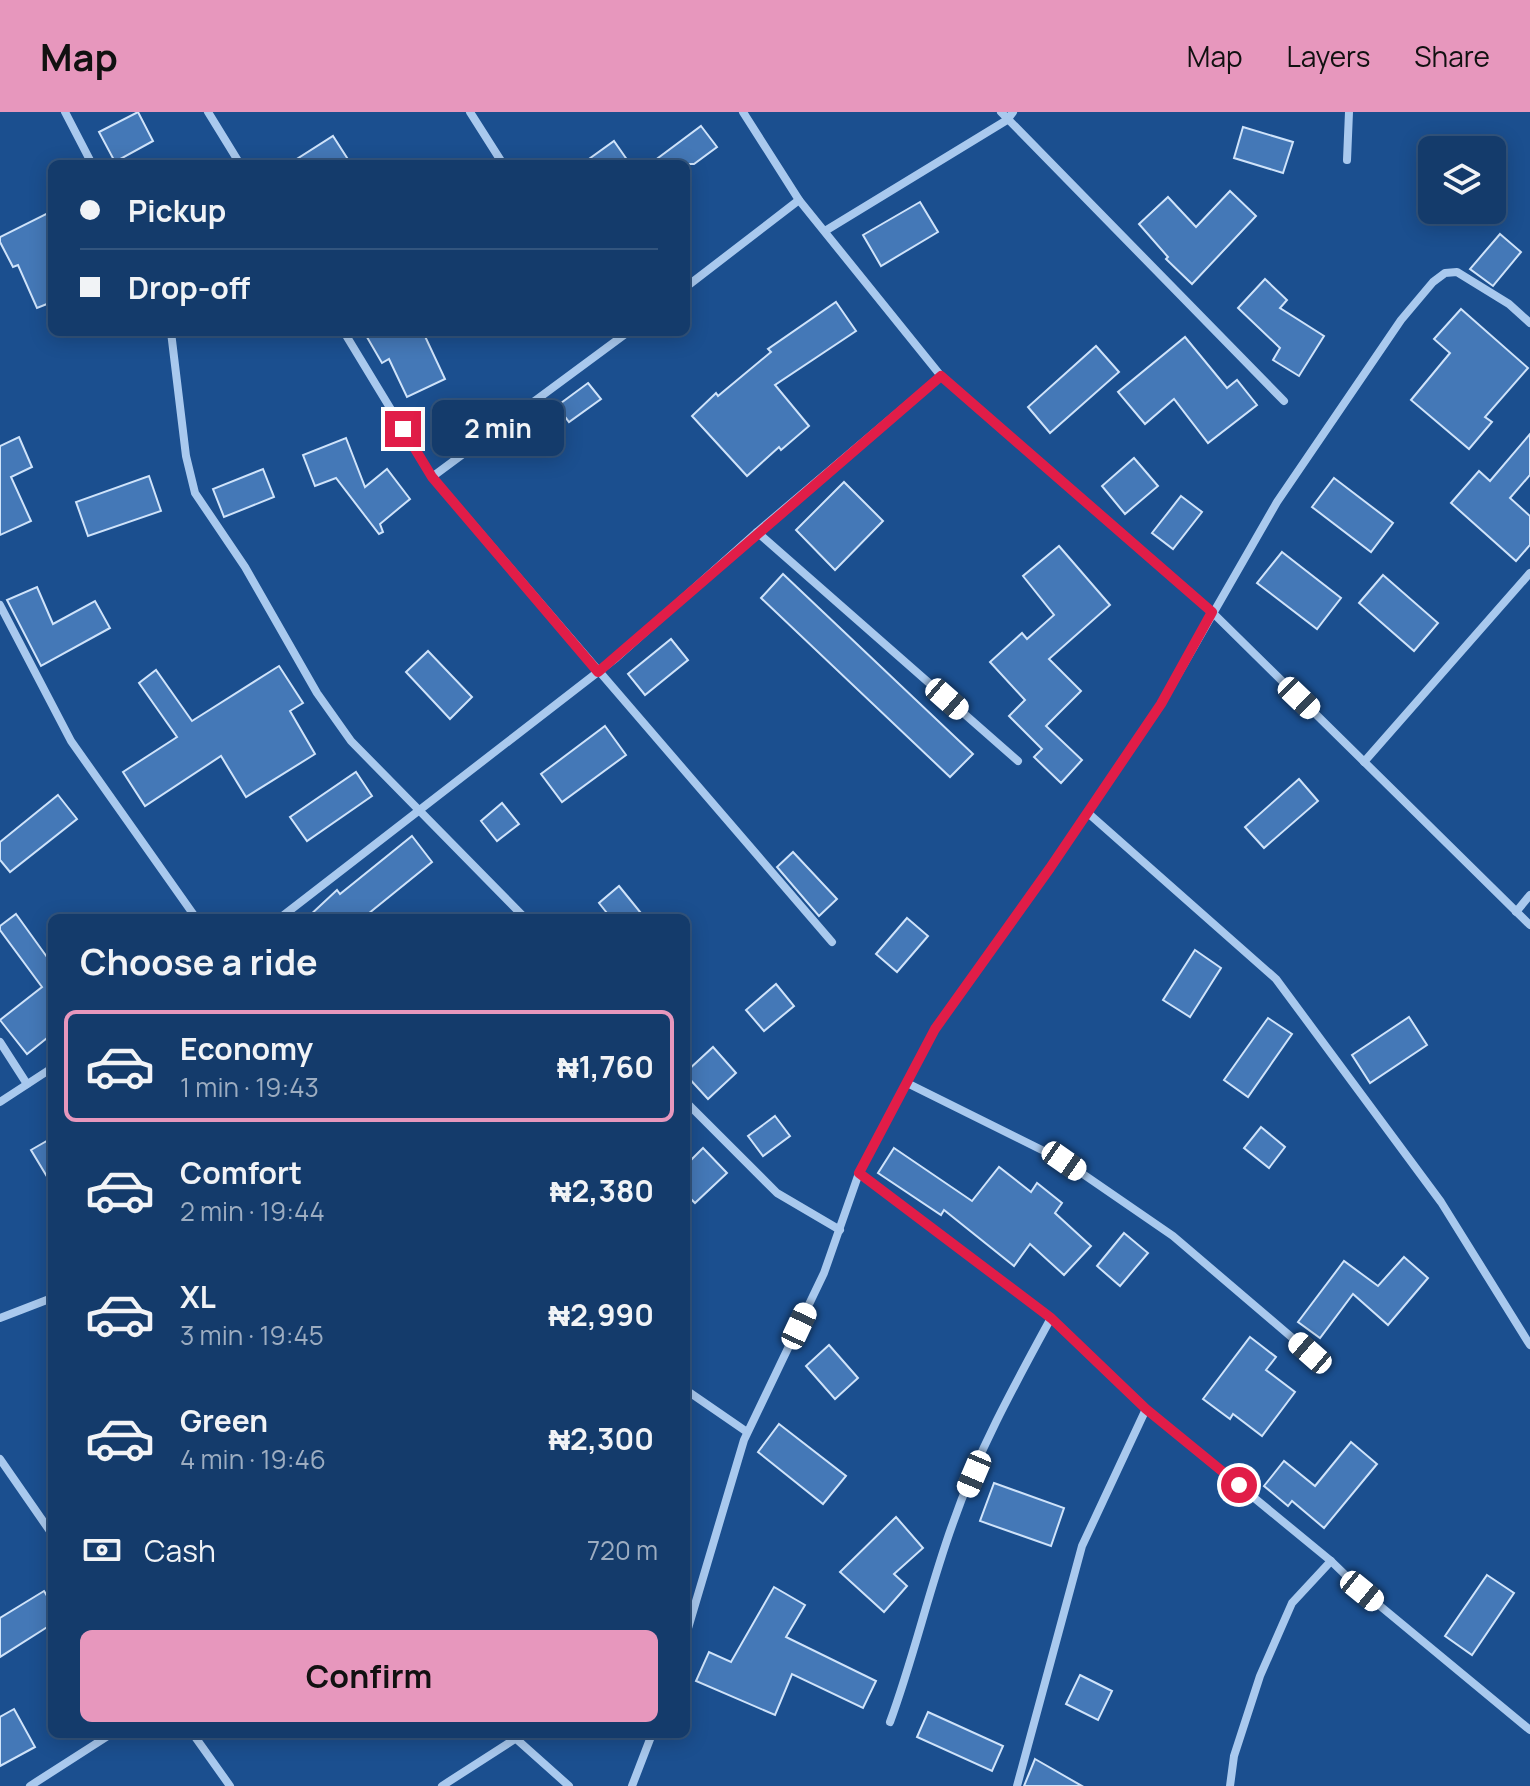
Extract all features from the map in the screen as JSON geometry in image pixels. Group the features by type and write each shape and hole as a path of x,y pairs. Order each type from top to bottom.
{"street":[{"path":"65,112 90,160"},
{"path":"208,112 238,160"},
{"path":"470,112 500,160"},
{"path":"743,112 799,200 941,376 1212,612 1530,925"},
{"path":"1347,160 1349,112"},
{"path":"825,231 1007,115 1284,401"},
{"path":"690,284 799,200"},
{"path":"690,1620 747,1432 824,1273 859,1173 935,1029 1161,704 1277,502 1401,320 1433,282 1445,273 1457,272 1509,304 1530,323"},
{"path":"171,336 186,456 195,493 245,567 317,693 351,741 521,914"},
{"path":"346,336 432,477 832,942"},
{"path":"432,477 619,336"},
{"path":"285,914 598,672 941,376"},
{"path":"757,532 1018,761"},
{"path":"1364,762 1530,573"},
{"path":"0,605 71,741 193,914"},
{"path":"1088,813 1276,979 1441,1202 1530,1345"},
{"path":"1516,912 1530,895"},
{"path":"0,1042 27,1084"},
{"path":"0,1102 48,1071"},
{"path":"907,1083 1064,1161 1173,1236 1310,1353"},
{"path":"690,1106 777,1193 840,1230"},
{"path":"859,1173 1051,1318 1146,1409 1530,1730"},
{"path":"0,1318 48,1300"},
{"path":"890,1722 953,1522 1005,1401 1051,1318"},
{"path":"690,1393 747,1432"},
{"path":"1017,1786 1082,1546 1146,1409"},
{"path":"0,1459 48,1521"},
{"path":"1230,1786 1234,1756 1260,1676 1292,1603 1331,1561"},
{"path":"30,1786 105,1738"},
{"path":"196,1738 230,1786"},
{"path":"442,1786 511,1738"},
{"path":"516,1738 569,1786"},
{"path":"632,1786 650,1738"}],"building":[{"path":"138,112 153,141 114,160 99,132"},
{"path":"701,126 717,147 694,164 690,164 690,160 655,160"},
{"path":"1243,127 1293,142 1283,173 1234,158"},
{"path":"333,136 348,160 295,160"},
{"path":"614,141 627,160 588,160"},
{"path":"1230,191 1256,216 1192,284 1166,259 1168,257 1139,224 1168,197 1196,227"},
{"path":"920,202 938,232 881,266 863,235"},
{"path":"48,213 48,304 37,308 18,265 13,267 0,237"},
{"path":"1500,234 1521,252 1493,286 1470,269"},
{"path":"1265,279 1287,300 1280,308 1324,336 1299,376 1273,360 1280,348 1238,308"},
{"path":"836,302 856,331 775,385 809,426 781,450 779,447 747,476 692,416 716,393 718,396 771,352 768,349"},
{"path":"1461,309 1528,368 1485,417 1492,422 1469,449 1411,400 1450,353 1434,339"},
{"path":"366,336 425,336 445,379 407,397 389,359 382,363"},
{"path":"1185,337 1227,388 1237,380 1257,405 1208,443 1174,399 1145,424 1118,392"},
{"path":"1096,346 1119,372 1050,433 1028,407"},
{"path":"588,383 601,399 569,422 557,406"},
{"path":"1530,434 1530,475 1510,498 1530,516 1530,545 1516,561 1451,503 1479,471 1490,481"},
{"path":"19,437 32,467 11,477 31,521 0,535 0,446"},
{"path":"346,438 365,487 387,469 410,499 380,524 383,532 379,534 336,478 315,486 303,455"},
{"path":"1134,458 1158,486 1125,514 1102,486"},
{"path":"263,469 274,497 224,517 213,489"},
{"path":"149,476 161,511 88,536 76,502"},
{"path":"1334,478 1393,523 1371,552 1312,507"},
{"path":"844,482 883,521 835,570 796,530"},
{"path":"1181,496 1202,512 1173,549 1152,533"},
{"path":"1059,546 1110,605 1049,659 1081,691 1046,726 1082,760 1061,783 1034,757 1042,749 1009,716 1025,700 990,662 1022,633 1027,639 1054,615 1023,576"},
{"path":"1282,552 1341,598 1317,629 1257,583"},
{"path":"783,574 973,754 950,777 761,598"},
{"path":"1383,575 1438,623 1414,651 1359,603"},
{"path":"37,587 53,624 95,601 110,628 41,666 7,600"},
{"path":"671,639 688,660 645,695 628,674"},
{"path":"428,651 472,697 450,719 406,672"},
{"path":"279,666 303,703 290,711 315,754 246,797 221,756 145,806 123,772 177,737 139,683 156,670 192,721"},
{"path":"605,726 626,755 562,802 541,774"},
{"path":"356,772 372,796 307,841 290,817"},
{"path":"1299,779 1318,801 1264,848 1245,827"},
{"path":"58,795 77,819 10,872 0,860 0,842"},
{"path":"502,803 519,824 497,841 481,821"},
{"path":"412,836 432,862 368,914 311,914 337,890 340,894"},
{"path":"793,852 837,899 819,916 777,867"},
{"path":"619,886 642,914 608,914 599,903"},
{"path":"16,914 48,958 48,1037 27,1054 0,1020 42,987 0,926"},
{"path":"907,918 928,936 897,972 876,954"},
{"path":"1195,950 1221,968 1190,1017 1163,1000"},
{"path":"776,984 794,1006 764,1031 746,1010"},
{"path":"1409,1017 1427,1045 1370,1083 1352,1055"},
{"path":"1268,1018 1292,1034 1248,1097 1224,1080"},
{"path":"713,1047 736,1073 708,1099 690,1079 690,1068"},
{"path":"775,1116 790,1136 763,1156 748,1136"},
{"path":"1261,1127 1285,1147 1269,1168 1244,1148"},
{"path":"48,1140 48,1178 31,1150"},
{"path":"703,1148 727,1173 695,1203 690,1198 690,1161"},
{"path":"894,1148 972,1201 999,1167 1031,1192 1037,1183 1062,1203 1055,1213 1091,1246 1064,1275 1030,1244 1014,1266 944,1210 941,1215 878,1173"},
{"path":"1124,1233 1148,1253 1120,1286 1097,1266"},
{"path":"1404,1257 1428,1278 1388,1325 1353,1294 1320,1338 1298,1322 1344,1261 1378,1286"},
{"path":"1250,1337 1276,1357 1266,1370 1295,1392 1262,1436 1233,1414 1230,1419 1203,1399"},
{"path":"829,1345 858,1378 835,1399 806,1366"},
{"path":"779,1424 846,1476 823,1504 758,1452"},
{"path":"1351,1442 1377,1464 1324,1528 1292,1501 1288,1506 1264,1486 1284,1461 1315,1486"},
{"path":"994,1483 1064,1508 1051,1546 980,1521"},
{"path":"896,1517 923,1548 894,1574 907,1586 884,1612 840,1572"},
{"path":"1487,1575 1514,1593 1472,1655 1445,1636"},
{"path":"774,1587 805,1605 786,1637 876,1681 863,1708 792,1674 775,1715 696,1681 709,1652 731,1662"},
{"path":"44,1591 48,1598 48,1627 0,1657 0,1618"},
{"path":"1080,1675 1112,1691 1098,1720 1066,1704"},
{"path":"14,1709 35,1747 0,1766 0,1717"},
{"path":"928,1712 1003,1746 992,1771 917,1737"},
{"path":"1035,1759 1082,1786 1024,1786"}],"route":[{"path":"403,429 432,477 598,672 941,376 1212,612 1161,704 1050,868 935,1029 859,1173 1051,1318 1146,1409 1239,1485"}]}
